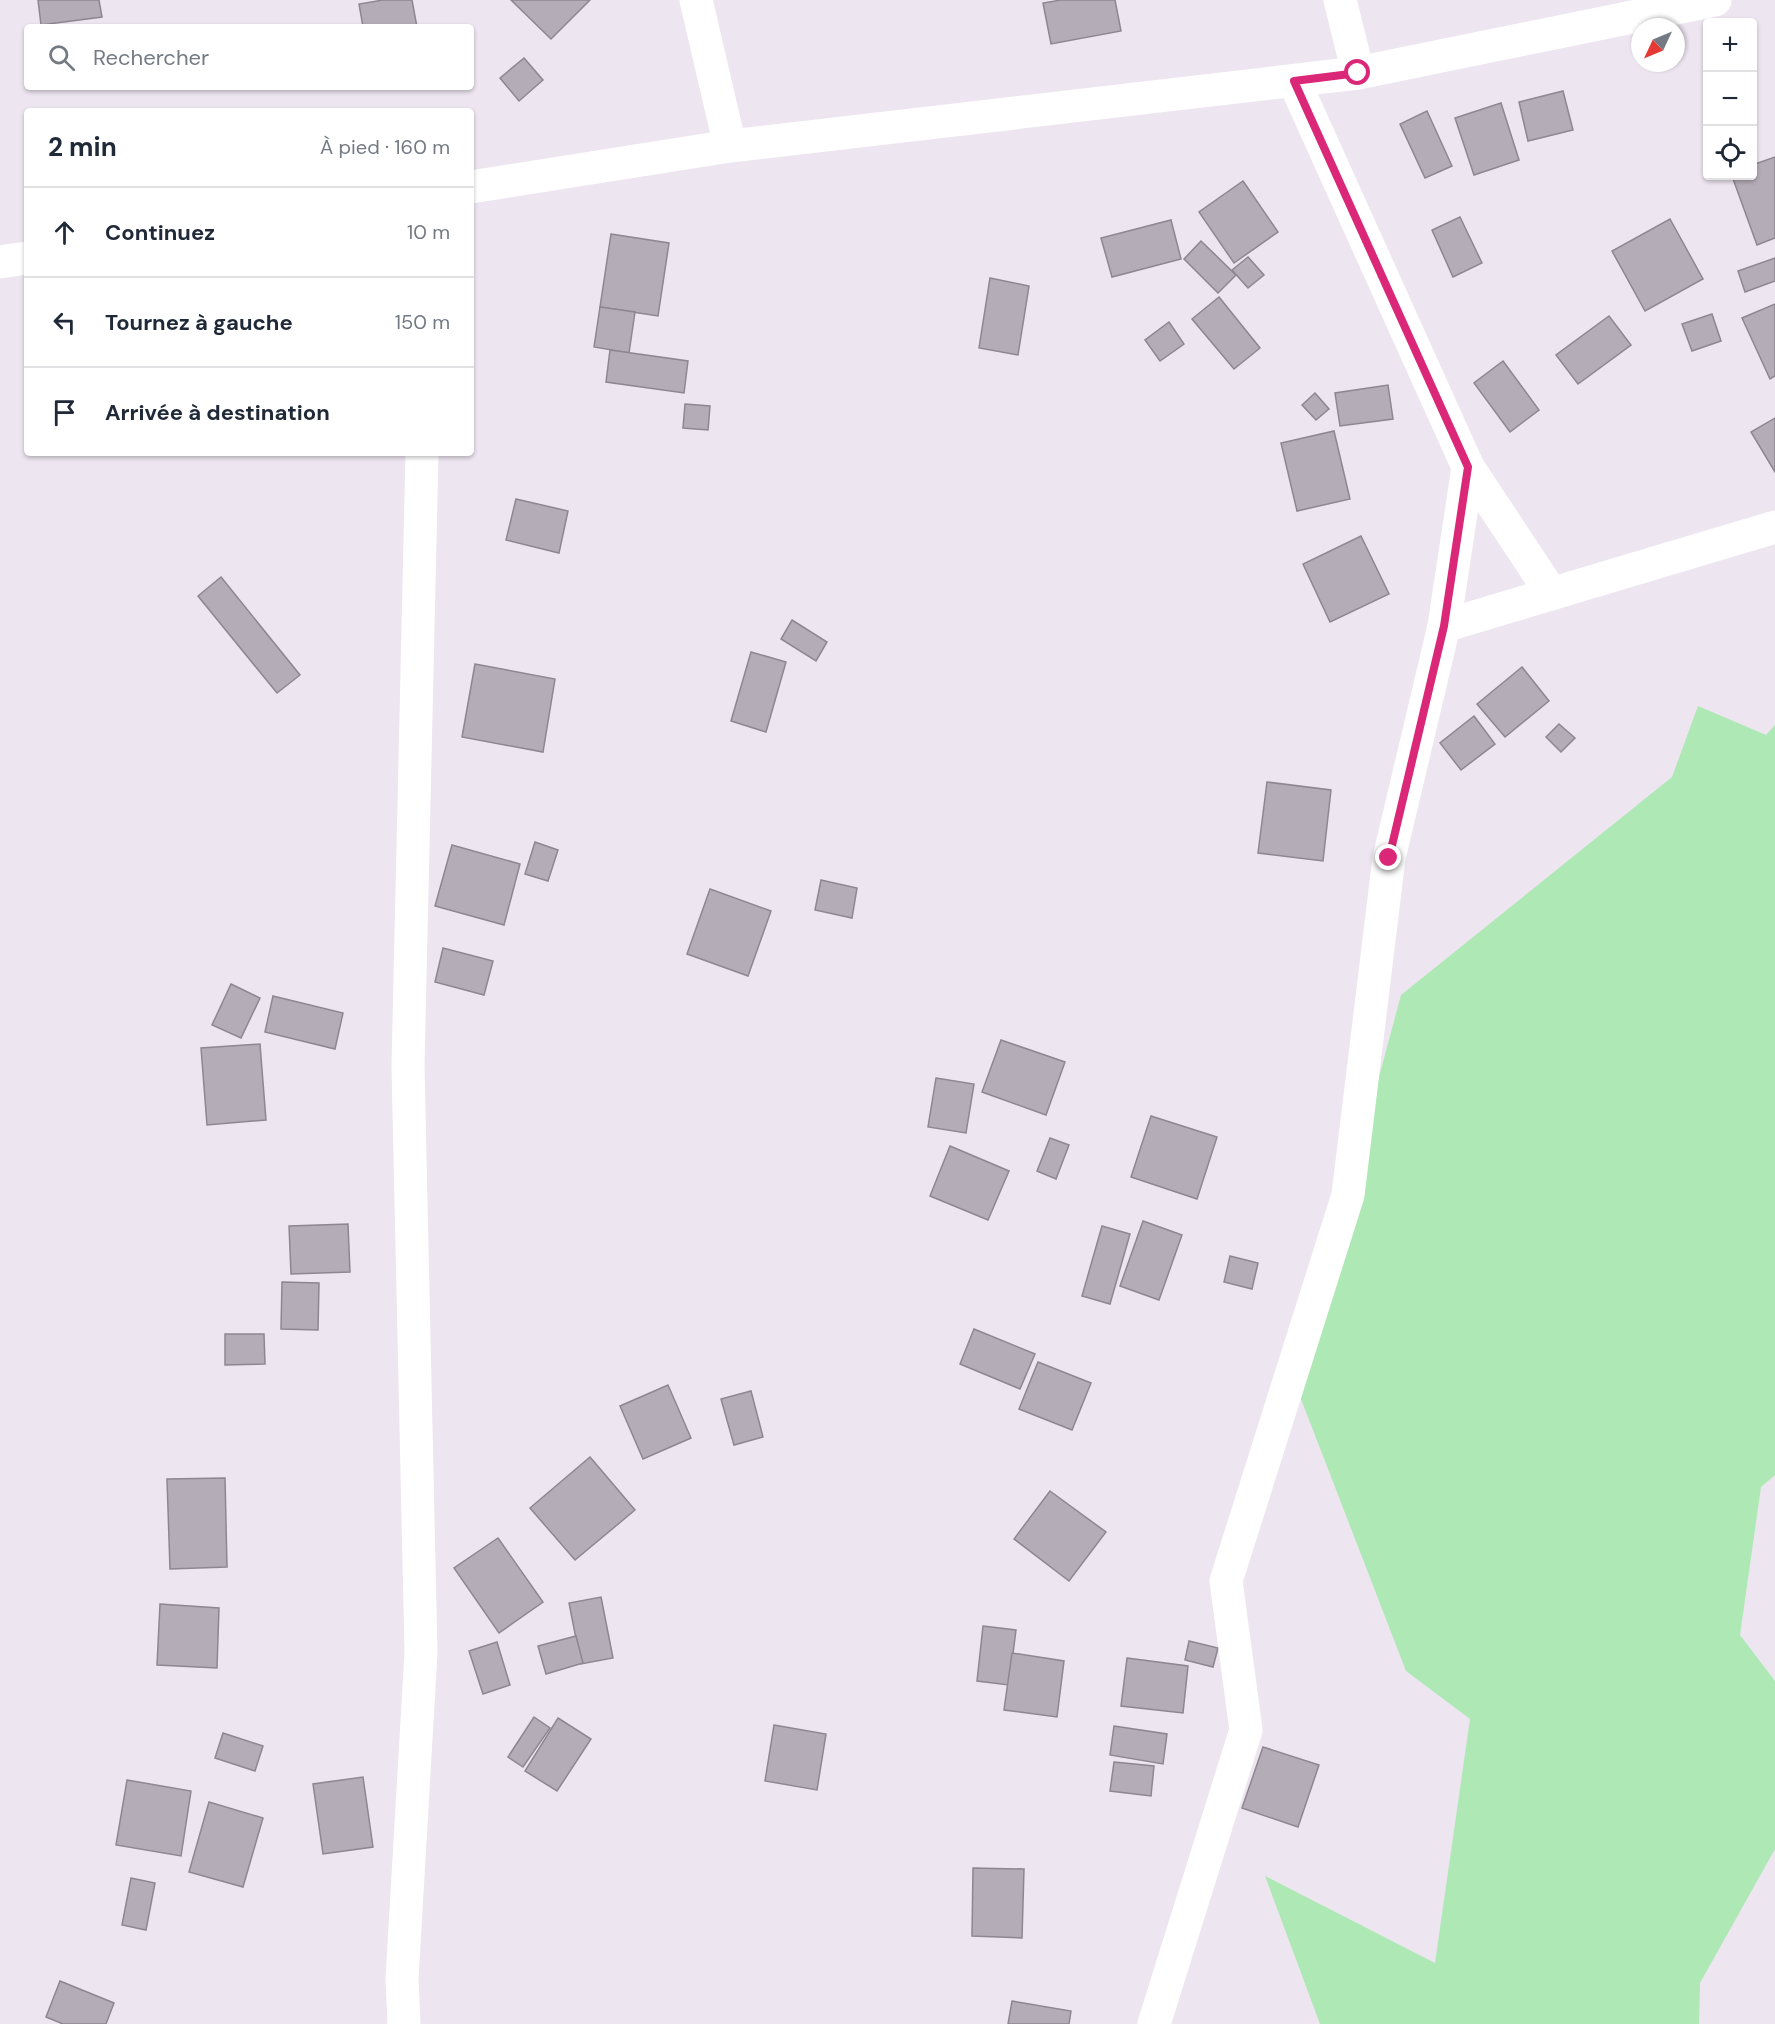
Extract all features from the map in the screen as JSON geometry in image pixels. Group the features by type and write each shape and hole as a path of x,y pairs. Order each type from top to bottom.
{"street":[{"path":"696,0 730,146"},
{"path":"1340,0 1358,73"},
{"path":"474,187 730,146 1358,73 1715,0"},
{"path":"1294,81 1468,467 1552,594"},
{"path":"0,262 24,258"},
{"path":"404,2024 402,1979 421,1653 408,1066 422,456"},
{"path":"1154,2024 1246,1730 1226,1581 1348,1196 1389,858 1444,626 1468,467"},
{"path":"1444,626 1775,528"}],"green space":[{"path":"1698,706 1766,735 1775,725 1775,1475 1761,1487 1740,1635 1775,1681 1775,1849 1700,1983 1699,2024 1320,2024 1265,1876 1435,1963 1470,1719 1406,1671 1296,1386 1401,995 1672,777"}],"building":[{"path":"38,0 99,0 102,17 41,24"},
{"path":"383,0 412,0 416,24 362,24 359,4"},
{"path":"511,0 590,0 551,39"},
{"path":"1061,0 1115,0 1121,31 1051,44 1043,3"},
{"path":"524,58 543,80 519,101 500,78"},
{"path":"1563,91 1573,130 1528,141 1519,102"},
{"path":"1501,103 1519,160 1474,175 1455,118"},
{"path":"1427,111 1452,166 1425,178 1400,124"},
{"path":"1775,157 1775,238 1757,245 1733,180 1757,180 1757,163"},
{"path":"1243,181 1278,232 1234,263 1199,212"},
{"path":"1460,217 1482,263 1453,277 1432,230"},
{"path":"1670,219 1703,279 1645,311 1612,251"},
{"path":"1171,220 1181,259 1112,277 1101,238"},
{"path":"611,234 669,243 658,316 600,307"},
{"path":"1201,241 1236,275 1218,293 1184,259"},
{"path":"1248,257 1264,275 1248,288 1232,270"},
{"path":"1775,258 1775,281 1745,292 1738,271"},
{"path":"990,278 1029,286 1018,355 979,348"},
{"path":"1219,297 1260,348 1234,369 1192,319"},
{"path":"1775,304 1775,376 1770,379 1742,318"},
{"path":"600,307 635,312 629,353 594,347"},
{"path":"1712,314 1721,341 1692,351 1682,324"},
{"path":"1609,316 1631,345 1578,384 1556,355"},
{"path":"1169,322 1184,344 1160,361 1145,340"},
{"path":"610,350 688,361 684,393 606,382"},
{"path":"1503,361 1539,410 1510,432 1474,383"},
{"path":"1388,385 1393,419 1340,426 1335,393"},
{"path":"1315,393 1329,409 1316,420 1302,405"},
{"path":"685,404 710,406 708,430 683,428"},
{"path":"1775,418 1775,472 1751,432"},
{"path":"1334,431 1350,499 1297,511 1281,443"},
{"path":"516,499 568,511 559,553 506,540"},
{"path":"1361,536 1389,594 1330,622 1303,564"},
{"path":"221,577 300,675 277,693 198,596"},
{"path":"792,620 827,642 816,661 781,639"},
{"path":"751,652 786,662 766,732 731,721"},
{"path":"475,664 555,679 543,752 462,737"},
{"path":"1522,667 1549,701 1505,737 1477,704"},
{"path":"1474,716 1495,744 1461,770 1440,743"},
{"path":"1559,724 1575,738 1561,752 1546,737"},
{"path":"1267,782 1331,790 1323,861 1258,853"},
{"path":"535,842 558,850 548,881 525,874"},
{"path":"452,845 520,864 504,925 435,906"},
{"path":"821,880 857,888 852,918 815,910"},
{"path":"710,889 771,911 748,976 687,954"},
{"path":"443,948 493,961 484,995 435,982"},
{"path":"231,984 260,998 241,1038 212,1025"},
{"path":"273,996 343,1013 335,1049 265,1032"},
{"path":"1001,1040 1065,1062 1046,1115 982,1092"},
{"path":"260,1044 266,1120 207,1125 201,1048"},
{"path":"936,1078 974,1084 966,1133 928,1127"},
{"path":"1151,1116 1217,1137 1197,1199 1131,1177"},
{"path":"1050,1138 1069,1145 1056,1179 1037,1171"},
{"path":"950,1146 1009,1171 988,1220 930,1196"},
{"path":"1143,1221 1182,1235 1159,1300 1120,1286"},
{"path":"348,1224 350,1272 291,1274 289,1226"},
{"path":"1102,1226 1130,1234 1110,1304 1082,1296"},
{"path":"1230,1256 1258,1263 1252,1289 1224,1282"},
{"path":"282,1282 319,1283 318,1330 281,1329"},
{"path":"974,1329 1035,1354 1020,1389 960,1364"},
{"path":"225,1334 264,1334 265,1364 225,1365"},
{"path":"1038,1362 1091,1383 1072,1430 1019,1409"},
{"path":"668,1385 691,1438 643,1459 620,1406"},
{"path":"751,1391 763,1437 734,1445 721,1399"},
{"path":"590,1457 635,1510 575,1560 530,1508"},
{"path":"225,1478 227,1567 170,1569 167,1479"},
{"path":"1050,1491 1106,1532 1069,1581 1014,1539"},
{"path":"498,1538 543,1602 499,1633 454,1568"},
{"path":"601,1597 613,1658 581,1664 569,1603"},
{"path":"160,1604 219,1608 217,1668 157,1665"},
{"path":"983,1626 1016,1630 1009,1685 977,1681"},
{"path":"576,1636 583,1663 546,1674 538,1646"},
{"path":"1189,1641 1218,1648 1213,1667 1185,1660"},
{"path":"497,1642 510,1685 483,1694 469,1651"},
{"path":"1012,1653 1064,1661 1057,1717 1004,1710"},
{"path":"1127,1658 1188,1666 1183,1713 1121,1706"},
{"path":"534,1717 550,1728 523,1767 508,1757"},
{"path":"558,1718 591,1739 557,1791 525,1771"},
{"path":"774,1725 826,1734 817,1790 765,1781"},
{"path":"1114,1726 1167,1734 1163,1764 1110,1755"},
{"path":"223,1733 263,1746 255,1771 215,1758"},
{"path":"1263,1747 1319,1765 1298,1827 1242,1808"},
{"path":"1114,1762 1154,1766 1151,1796 1110,1791"},
{"path":"363,1777 373,1847 323,1854 313,1784"},
{"path":"127,1780 191,1791 181,1856 116,1845"},
{"path":"209,1802 263,1818 243,1887 189,1872"},
{"path":"973,1868 1024,1869 1022,1938 972,1936"},
{"path":"131,1878 155,1883 146,1930 122,1925"},
{"path":"60,1981 114,2003 106,2024 63,2024 46,2017"},
{"path":"1012,2001 1071,2011 1069,2024 1008,2024"}],"route":[{"path":"1358,73 1294,81 1468,467 1444,626 1389,858"}]}
